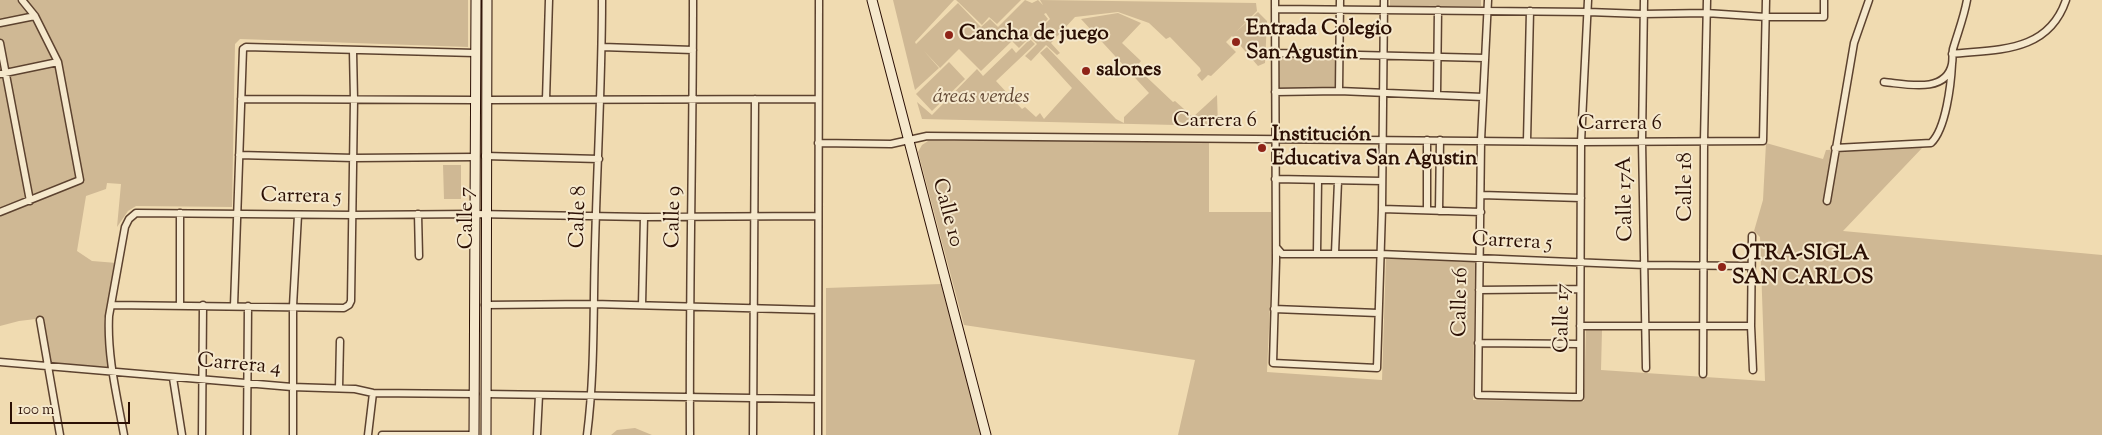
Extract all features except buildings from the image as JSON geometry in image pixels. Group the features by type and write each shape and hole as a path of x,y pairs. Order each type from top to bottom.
{"main road":[{"name":"Calle 7","path":"474,435 476,0"},
{"name":"Calle 7","path":"486,435 485,156 487,0"},
{"name":"Calle 10","path":"872,0 986,435"}],"street":[{"path":"0,212 80,180 58,62 51,44 35,16 22,0"},
{"path":"546,100 549,0"},
{"name":"Calle 8","path":"587,435 592,395 593,304 601,101 602,0"},
{"name":"Calle 9","path":"690,435 689,306 692,217 693,0"},
{"path":"818,435 819,0"},
{"path":"1276,0 1276,261 1272,363 1377,368 1382,209 1384,0"},
{"path":"1339,91 1340,0"},
{"name":"Calle 16","path":"1488,0 1481,140 1478,395 1580,397"},
{"name":"Calle 17","path":"1580,397 1581,142 1588,0"},
{"name":"Calle 17A","path":"1644,0 1642,141 1646,368"},
{"name":"Calle 18","path":"1703,374 1707,0"},
{"path":"1766,0 1766,17"},
{"path":"1275,9 1643,14 1706,13 1766,17 1824,17 1824,0"},
{"path":"1828,201 1835,148 1854,43 1869,0"},
{"path":"1835,148 1931,143 1937,137 1950,93 1952,54 1967,0"},
{"path":"1952,54 2010,48 2034,40 2044,34 2054,23 2062,12 2066,0"},
{"path":"1438,10 1438,94"},
{"path":"1527,141 1530,11"},
{"path":"0,23 35,16"},
{"name":"Carrera 6","path":"818,143 891,144 927,136 1581,142 1763,141 1766,17"},
{"path":"0,43 3,74 30,201"},
{"path":"234,306 243,49 246,47 475,54"},
{"path":"602,47 693,50"},
{"path":"124,435 108,330 112,305 344,308 349,305 351,301 354,158 353,51"},
{"path":"1275,53 1384,54 1485,58"},
{"path":"3,74 58,62"},
{"path":"1884,82 1932,85 1945,77 1952,64"},
{"path":"1275,92 1383,92 1483,97"},
{"path":"241,99 475,100"},
{"path":"753,435 756,216 755,99"},
{"path":"486,100 818,99"},
{"path":"1427,140 1427,210"},
{"path":"1440,140 1440,211"},
{"path":"239,155 354,158 474,157"},
{"path":"485,156 599,159"},
{"path":"1275,179 1382,181"},
{"path":"1317,253 1318,180"},
{"path":"1335,253 1338,181"},
{"path":"1481,195 1581,198"},
{"path":"1382,209 1481,212"},
{"path":"180,213 180,305"},
{"name":"Carrera 5","path":"112,305 125,227 129,219 136,214 485,214 596,216"},
{"path":"418,214 419,256"},
{"path":"293,435 293,306 298,215"},
{"path":"596,216 818,216"},
{"path":"642,305 644,217"},
{"path":"1752,236 1751,326 1753,370"},
{"name":"Carrera 5","path":"1275,246 1282,254 1380,254 1644,266 1751,266"},
{"path":"1479,290 1580,289"},
{"path":"485,305 593,304 818,310"},
{"path":"202,435 203,305"},
{"path":"247,435 248,306"},
{"path":"1274,309 1378,313"},
{"path":"40,320 60,435"},
{"path":"1580,326 1751,326"},
{"path":"339,388 340,341"},
{"path":"1478,342 1580,344"},
{"name":"Carrera 4","path":"0,362 173,378 292,387 355,389 373,393 475,394"},
{"path":"173,378 182,435"},
{"path":"368,435 373,393"},
{"path":"486,394 818,399"},
{"path":"537,435 539,395"},
{"path":"382,435 474,435"}],"green space":[{"path":"0,0 468,0 468,47 240,39 235,44 232,207 136,206 128,211 117,227 121,184 107,183 106,189 86,196 77,251 92,261 117,263 110,305 104,319 108,367 51,363 44,318 19,321 0,326"},
{"path":"893,0 954,0 915,42 916,44 958,3 981,27 990,19 998,27 1025,0 1032,3 1038,0 1043,5 1040,0 1256,3 1257,11 1236,32 1258,12 1267,21 1265,63 1258,66 1232,36 1226,42 1236,52 1211,76 1208,75 1202,81 1197,75 1201,71 1200,68 1170,37 1166,39 1149,23 1118,12 1075,17 1051,43 1060,53 1057,55 1046,45 1031,61 1025,56 1037,44 1031,38 1050,19 1046,13 1044,14 1048,19 1019,48 1012,41 981,71 959,49 940,68 924,51 939,68 915,90"},
{"name":"áreas verdes","path":"956,0 1021,0 997,24 989,17 982,25"},
{"path":"1390,0 1481,0 1481,6 1390,6"},
{"path":"1118,13 1141,23 1122,43 1141,61 1136,67 1173,102 1175,101 1193,117 1217,95 1218,126 922,119 917,102 932,115 977,69 983,76 1012,48 1016,53 1030,39 1035,44 996,81 1022,109 1025,107 1036,117 1040,113 1044,119 1072,88 1040,53 1047,47 1116,119 1124,123 1124,117 1149,93 1081,19"},
{"path":"1279,55 1337,55 1336,88 1277,88"},
{"path":"949,62 965,79 932,111 916,94"},
{"path":"928,141 1209,141 1209,212 1271,212 1272,260 1267,372 1382,380 1386,258 1475,262 1473,400 1584,401 1586,330 1602,330 1601,370 1765,381 1760,237 1754,231 1763,200 1766,143 1823,159 1826,150 1924,146 1843,231 2102,255 2102,435 1178,435 1195,360 964,325 918,152 922,145"},
{"path":"443,165 461,165 461,199 444,199"},
{"path":"941,284 981,435 826,435 826,288"},
{"path":"635,428 652,435 611,435 617,430"}],"place":[{"name":"Cancha de juego","path":"949,35"},
{"name":"Entrada Colegio San Agustin","path":"1236,42"},
{"name":"salones","path":"1086,71"},
{"name":"Institución Educativa San Agustin","path":"1262,148"},
{"name":"OTRA-SIGLA SAN CARLOS","path":"1722,267"}]}
